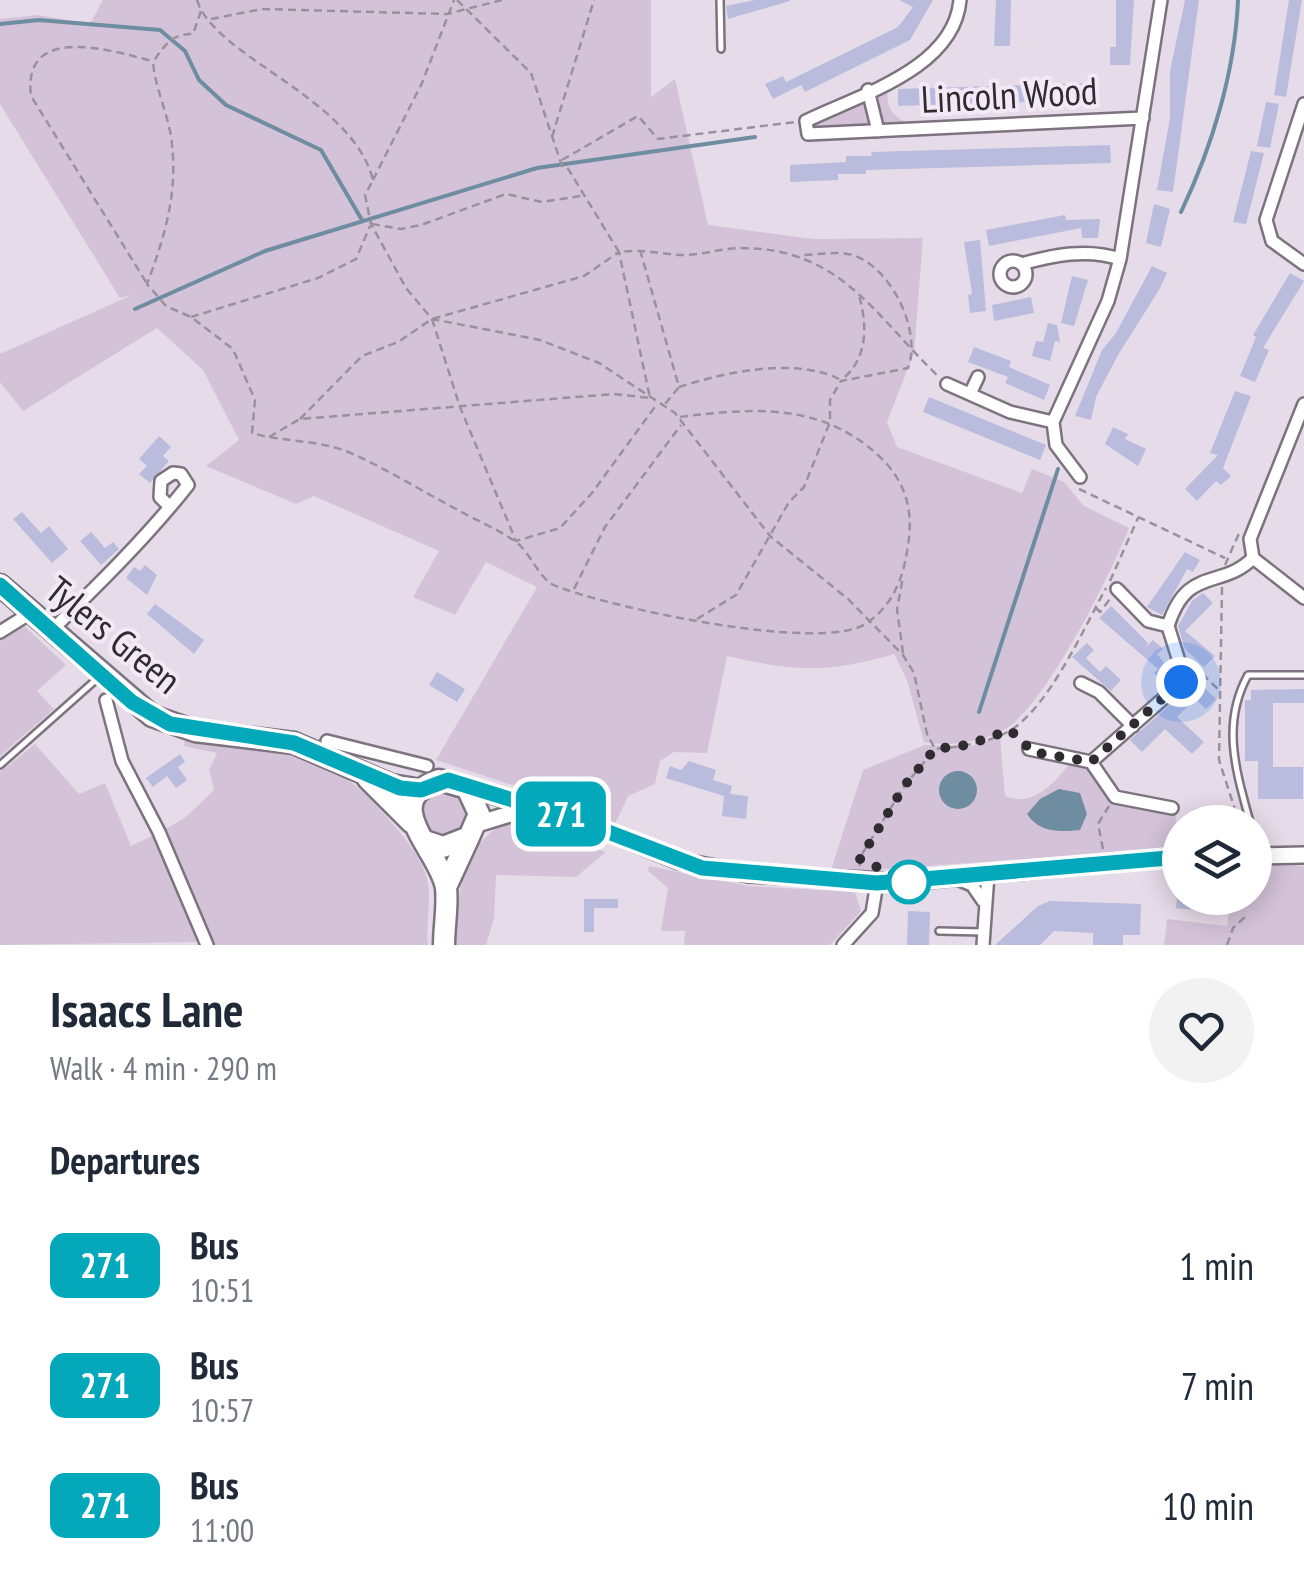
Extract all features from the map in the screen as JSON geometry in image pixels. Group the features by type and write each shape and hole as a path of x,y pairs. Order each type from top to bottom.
{"highway":[{"name":"Tylers Green","path":"0,585 152,716 170,724 275,738 366,761 391,785 421,790"},
{"name":"Tylers Green","path":"366,761 419,832 446,887"},
{"path":"444,945 446,887 473,830 477,804 466,788 448,780 421,790 412,805 419,832 443,847 473,830"}],"main road":[{"path":"466,788 533,807 702,868 869,883 1162,858"},
{"path":"473,830 533,807"},
{"path":"1272,856 1304,855"}],"street":[{"path":"878,131 868,90 936,52 956,20 960,0"},
{"name":"Lincoln Wood","path":"868,90 806,121 808,134 1142,122 1161,0"},
{"path":"1304,104 1266,220 1272,240 1304,264"},
{"path":"1080,477 1056,445 1053,422 1108,301 1120,259 1142,122"},
{"path":"1021,264 1057,254 1104,254 1120,259"},
{"path":"970,394 978,377"},
{"path":"947,384 1010,412 1053,422"},
{"path":"1091,762 1181,682 1182,669 1168,626 1176,605 1200,580 1236,572 1253,558 1254,522 1301,419 1304,404"},
{"path":"52,630 170,506"},
{"path":"1253,558 1304,598"},
{"path":"1117,589 1148,621 1168,626"},
{"path":"0,632 32,612"},
{"path":"1081,683 1099,692 1133,726"},
{"path":"106,700 118,718 122,762 159,832 206,945"},
{"name":"Tylers Green","path":"326,741 366,761 426,766"},
{"path":"1029,749 1091,762 1115,797 1162,806"},
{"path":"983,938 988,874"},
{"path":"946,878 968,882 983,901"},
{"path":"843,945 872,912 869,883"}],"lane":[{"path":"720,0 721,49"},
{"path":"1245,805 1233,759 1232,712 1248,674 1304,674"},
{"path":"0,765 102,675"},
{"path":"938,931 983,938"}],"path":[{"path":"148,284 167,235 172,203 170,132 153,62 167,42 179,34 193,34 200,12 197,0"},
{"path":"650,398 618,252 604,224 582,196 567,167 561,164 531,73 456,0 422,84 365,196 367,215 406,288 432,320 460,407 516,542 552,586 696,620 800,636 855,630 870,621 890,600 904,571"},
{"path":"210,19 262,8 448,14 502,0"},
{"path":"551,140 594,0"},
{"path":"200,12 324,109 367,158 373,180"},
{"path":"153,62 90,46 58,48 38,59 28,75 30,96 152,294 233,349 256,400 252,434 311,441 352,454 516,542 560,528 592,493 658,403"},
{"path":"561,164 638,116 658,139 791,123"},
{"path":"371,224 401,229 421,225 506,194 542,202 582,196"},
{"path":"191,317 318,278 356,259 371,224"},
{"path":"267,438 300,419 362,356 398,342 432,320 584,276 618,252 640,250 680,255 742,248 799,255 852,254 884,275 904,317 914,353 908,368 896,374 842,380 815,367 713,376 680,387 664,405"},
{"path":"640,250 680,387"},
{"path":"799,255 822,264 858,291 947,384"},
{"path":"696,620 736,595 804,487 830,422 830,400 854,368 863,344 866,316 858,291"},
{"path":"432,320 540,340 600,363 664,405 683,422 770,536 903,654 914,672 927,734 935,749"},
{"path":"300,419 614,394 650,398"},
{"path":"679,418 796,414 830,422 861,439 900,479 911,528 897,609 903,654"},
{"path":"574,590 605,527 683,422"},
{"path":"1080,477 1072,486 1226,559"},
{"path":"869,883 860,859 905,785 935,749 968,745 1010,730 1038,702 1096,607 1138,518"},
{"path":"1234,805 1219,760 1223,574 1240,532 1254,522"},
{"path":"1096,607 1100,612 1106,606"},
{"path":"1182,669 1189,661 1220,691"},
{"path":"1058,672 1081,683"},
{"path":"1010,730 1029,749"},
{"path":"1105,856 1098,824 1115,797"},
{"path":"1227,945 1232,928 1245,918"}],"shaded area":[{"path":"103,0 651,0 651,97 675,79 708,225 814,239 923,238 914,353 887,422 897,447 1022,493 1032,469 1064,482 1084,506 1129,528 1093,605 1040,692 1023,714 998,733 967,742 924,742 907,680 894,654 849,665 811,668 727,656 707,753 674,752 660,761 655,784 628,796 614,826 540,794 436,760 537,587 486,562 455,615 413,597 439,551 314,496 296,504 206,466 239,440 203,370 157,328 23,411 0,382 0,354 132,295 120,298 0,104 0,19 38,15 90,24"},
{"path":"889,87 891,110 901,120 923,129 808,134 806,121"},
{"path":"24,626 66,665 37,691 54,709 0,756 0,641"},
{"path":"1000,737 1005,796 1015,799 1042,791 1070,763 1089,769 1114,798 1136,808 1162,812 1162,849 830,873 863,770 925,745 968,747"},
{"path":"185,738 274,747 324,765 347,779 407,841 423,868 429,892 428,945 213,945 164,830 186,817 214,790 209,770 217,753 184,746"},
{"path":"35,744 79,794 105,783 131,846 154,835 197,942 0,945 0,772"},
{"path":"445,790 462,797 469,814 462,831 445,838 428,831 421,814 428,797"},
{"path":"513,819 606,852 576,877 496,875 494,919 486,945 455,945 461,888 472,855 495,829"},
{"path":"1272,865 1304,866 1304,945 1164,945 1167,919 1227,926 1228,915 1272,915"},
{"path":"649,866 749,886 855,892 861,911 830,945 684,945 685,931 661,931 668,888 648,871"}],"water":[{"path":"958,771 971,777 977,790 971,803 958,809 945,803 939,790 945,777"},
{"path":"1059,789 1080,793 1087,814 1080,830 1044,828 1027,814 1040,799"}],"building":[{"path":"755,0 790,1 728,19 726,6"},
{"path":"899,0 933,0 910,40 805,92 801,85 773,99 765,84 783,76 786,82 898,27 913,7"},
{"path":"996,0 1011,0 1010,46 994,46"},
{"path":"1116,0 1134,0 1130,65 1110,65 1110,47 1116,47"},
{"path":"1185,0 1199,0 1173,192 1157,190 1170,118 1170,71"},
{"path":"1289,0 1302,0 1286,97 1274,95"},
{"path":"1091,83 1091,100 898,106 898,89"},
{"path":"1266,102 1279,104 1270,148 1257,146"},
{"path":"1110,145 1111,163 866,170 866,174 838,174 838,180 790,182 790,165 846,162 846,156 872,156 871,152"},
{"path":"1251,151 1264,153 1246,224 1233,222"},
{"path":"1154,204 1170,209 1161,247 1146,243"},
{"path":"1065,215 1066,220 1100,219 1098,238 1082,238 1081,228 989,246 986,230"},
{"path":"980,240 986,311 970,313 968,295 972,294 964,242"},
{"path":"1152,266 1167,273 1159,290 1096,397 1091,420 1075,416 1102,350 1116,333"},
{"path":"1290,273 1304,281 1263,348 1269,350 1255,382 1240,376 1256,337 1253,335"},
{"path":"1072,276 1088,280 1074,326 1061,323"},
{"path":"1031,297 1034,313 994,321 992,305"},
{"path":"1048,323 1057,325 1060,342 1055,341 1050,361 1032,356 1036,341 1043,342"},
{"path":"974,347 1011,361 1009,367 1050,385 1044,400 1005,383 1008,377 968,362"},
{"path":"1235,391 1251,396 1223,468 1231,476 1221,485 1216,481 1197,501 1185,489 1218,455 1210,453"},
{"path":"929,397 1046,445 1040,460 923,412"},
{"path":"1113,427 1128,434 1125,439 1146,449 1138,466 1105,444"},
{"path":"159,436 171,447 163,456 169,461 150,483 139,474 147,466 139,459"},
{"path":"22,512 41,533 49,526 68,549 52,563 13,519"},
{"path":"91,532 105,548 113,542 119,549 101,565 80,541"},
{"path":"1185,552 1200,560 1193,572 1187,569 1162,615 1147,607"},
{"path":"145,565 157,575 147,595 126,578 134,567 140,571"},
{"path":"1203,593 1213,603 1185,631 1215,656 1204,667 1185,649 1178,626 1192,601"},
{"path":"155,604 204,640 194,654 147,614"},
{"path":"1111,606 1148,643 1146,647 1153,640 1163,649 1157,654 1173,674 1165,685 1154,673 1158,669 1099,618"},
{"path":"1087,643 1094,650 1086,658 1100,672 1106,666 1121,680 1111,691 1072,657"},
{"path":"437,672 465,689 457,702 429,685"},
{"path":"1193,677 1216,699 1206,709 1195,699 1177,717 1204,742 1192,754 1165,729 1142,752 1130,740 1187,690"},
{"path":"1304,689 1304,703 1273,703 1273,767 1303,767 1303,799 1258,799 1258,761 1245,761 1245,700 1251,700 1251,690"},
{"path":"180,754 185,762 178,767 187,780 176,788 167,776 153,787 146,778"},
{"path":"689,761 716,770 713,780 732,786 730,794 748,796 746,819 722,816 724,796 666,778 670,766 681,770"},
{"path":"584,899 618,899 618,908 594,908 594,932 584,932"},
{"path":"1050,901 1141,904 1140,935 1123,935 1123,945 1093,945 1093,933 1054,931 1040,945 995,945 1038,906"},
{"path":"908,911 930,912 929,945 907,945"}],"waterway":[{"path":"1181,212 1220,109 1238,0"},
{"path":"0,24 39,20 160,30 185,51 199,80 226,105 321,150 362,220"},
{"path":"135,309 265,251 537,168 755,137"},
{"path":"979,712 1058,469"}],"bus line":[{"name":"271","path":"0,585 132,702 170,724 294,743 319,750 400,788 421,790 439,780 448,780 577,820 702,868 877,883 1162,858"}],"route":[{"path":"909,882 860,859 905,785 935,749 968,745 1010,730 1033,752 1091,762 1181,682"}]}
